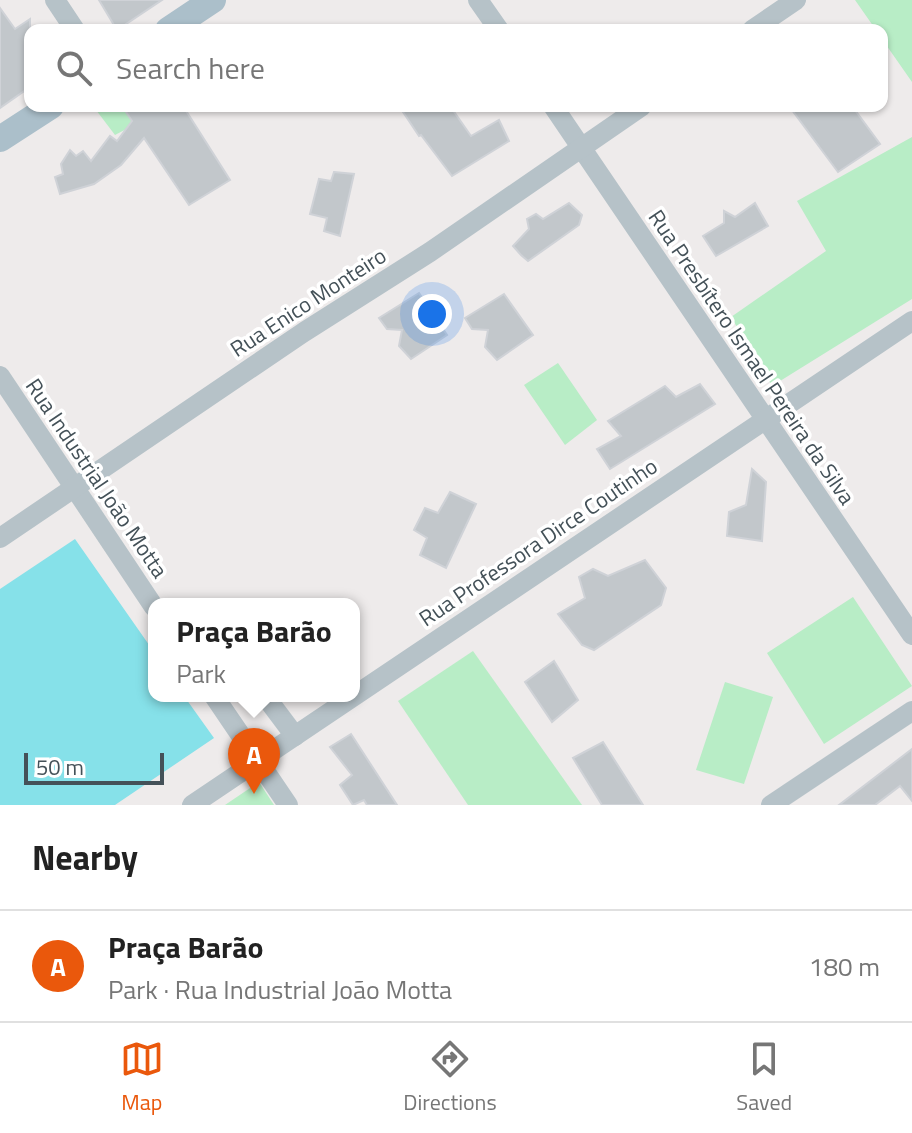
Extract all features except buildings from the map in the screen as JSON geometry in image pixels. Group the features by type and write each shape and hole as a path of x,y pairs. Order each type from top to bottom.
{"main road":[{"path":"177,24 213,0"},
{"path":"0,139 42,112"}],"street":[{"path":"55,0 71,24"},
{"path":"478,0 495,24"},
{"path":"761,24 796,0"},
{"name":"Rua Presbítero Ismael Pereira da Silva","path":"557,112 912,635"},
{"name":"Rua Enico Monteiro","path":"0,538 304,332 430,252 633,112"},
{"name":"Rua Professora Dirce Coutinho","path":"360,692 912,321"},
{"name":"Rua Industrial João Motta","path":"0,376 148,598"},
{"path":"218,702 288,805"},
{"name":"Rua Professora Dirce Coutinho","path":"192,805 345,702"},
{"path":"270,703 295,736"},
{"path":"771,805 912,711"}],"green space":[{"path":"855,0 912,0 912,82 888,48 888,24 872,24"},
{"path":"98,112 126,112 134,125 115,135"},
{"path":"912,137 912,299 772,386 731,317 826,251 797,201"},
{"path":"558,363 597,420 565,445 524,385"},
{"path":"853,597 912,686 824,744 767,653"},
{"path":"473,651 582,805 468,805 398,701"},
{"path":"725,682 773,697 744,784 696,770"},
{"path":"259,782 274,805 225,805"}],"water":[{"path":"75,539 148,643 148,702 188,702 214,738 115,805 0,805 0,589"}],"place":[{"name":"Praça Barão","path":"254,794"}]}
